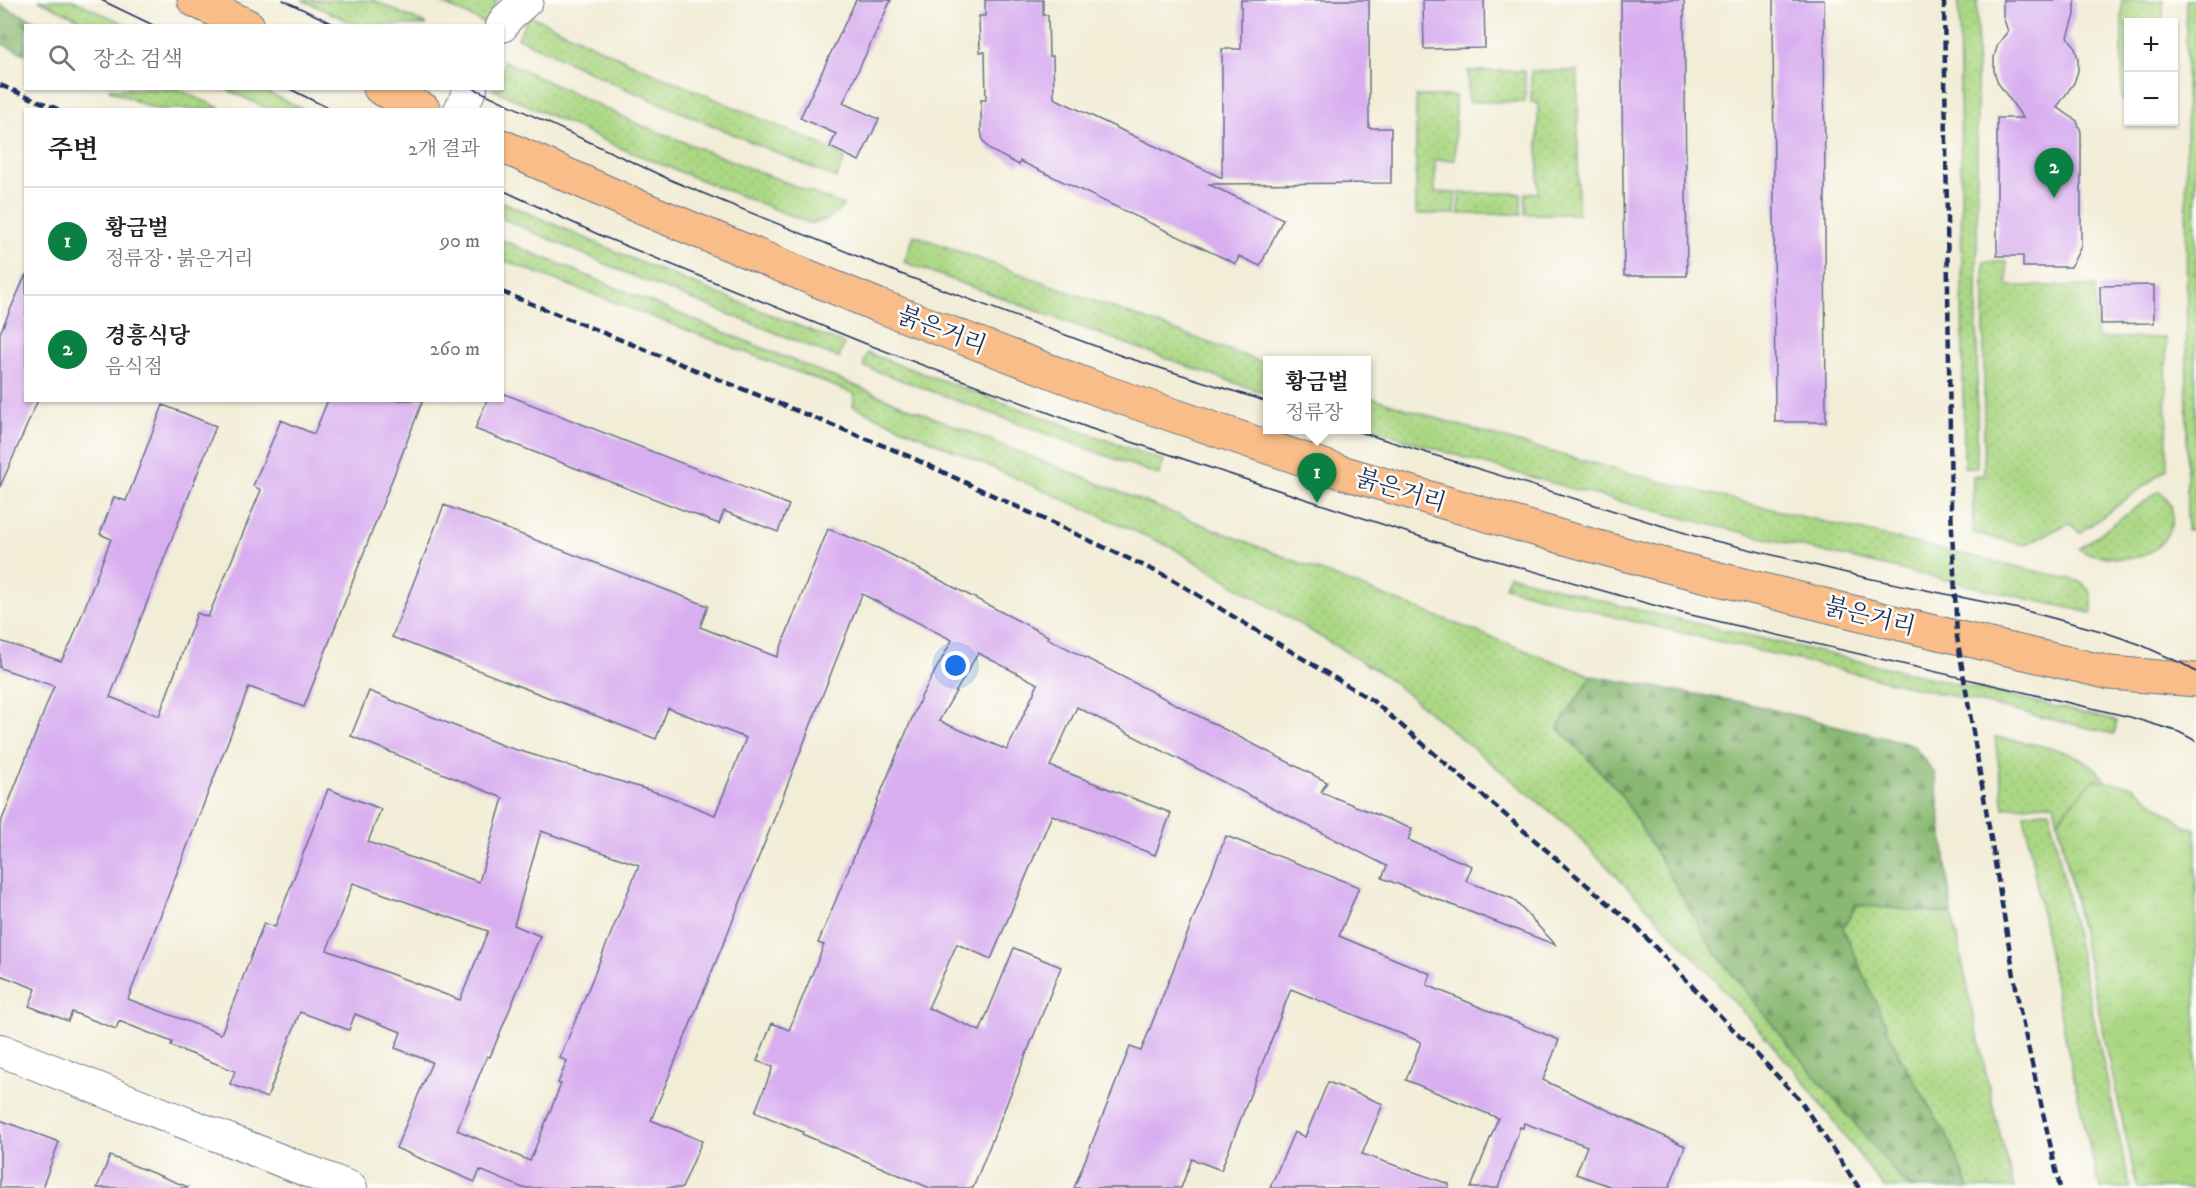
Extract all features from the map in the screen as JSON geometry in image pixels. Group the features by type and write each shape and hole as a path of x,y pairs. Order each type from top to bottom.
{"main road":[{"path":"200,1 244,24"},
{"path":"384,90 420,108"},
{"name":"붉은거리","path":"504,147 642,208 877,305 1108,393 1338,471 1572,540 1880,619 2110,673 2196,680"}],"street":[{"path":"503,24 527,0"},
{"path":"461,108 470,90"},
{"path":"0,1050 351,1188"}],"green space":[{"path":"39,0 73,0 125,24 90,24"},
{"path":"302,0 373,0 425,24 355,24"},
{"path":"436,0 497,0 486,24"},
{"path":"1959,0 1977,0 1977,467 1964,467"},
{"path":"2122,0 2163,0 2163,18 2124,18 2124,100 2122,100"},
{"path":"2186,0 2196,0 2196,530 2187,530"},
{"path":"0,5 42,24 24,24 24,54 0,43"},
{"path":"529,15 633,64 822,145 845,158 836,178 622,87 518,38"},
{"path":"504,61 636,123 843,205 828,218 820,222 809,223 623,149 494,90 504,90"},
{"path":"1468,71 1525,71 1525,102 1468,102"},
{"path":"1531,71 1578,71 1578,214 1525,214 1525,193 1538,193 1538,103 1531,102"},
{"path":"110,90 179,90 220,108 153,108"},
{"path":"227,90 261,90 302,108 267,108"},
{"path":"1416,96 1455,96 1455,160 1435,160 1435,192 1455,193 1455,214 1416,214"},
{"path":"1459,193 1521,193 1521,214 1459,214"},
{"path":"504,202 644,264 844,344 839,358 638,278 504,219"},
{"path":"914,235 1263,363 1263,393 1209,374 904,262"},
{"path":"504,241 773,353 1045,462 1592,676 1558,728 1618,790 1665,867 1902,1180 1914,1188 1884,1188 1798,1074 1699,962 1568,826 1384,675 1173,548 853,406 855,394 504,260"},
{"path":"1984,262 2007,262 2007,286 2095,286 2096,338 2166,338 2167,469 2080,533 2069,523 2025,545 1973,533 1973,476 1984,475"},
{"path":"867,353 1164,461 1159,475 863,366"},
{"path":"1371,397 1542,450 1631,474 2078,581 2091,594 2091,613 1726,529 1456,455 1371,428"},
{"path":"2159,491 2171,506 2171,524 2163,541 2149,553 2114,558 2085,553 2079,549"},
{"path":"1509,575 1622,606 2117,721 2114,734 1619,618 1505,587"},
{"path":"1592,676 1746,703 1913,745 1935,774 1952,914 1857,905 1843,928 1899,1055 1947,1136 1969,1188 1914,1188 1902,1180 1787,1043 1711,947 1618,790 1558,727"},
{"path":"1995,737 2048,747 2075,756 2096,769 2107,784 2097,1002 2054,803 2004,808"},
{"path":"2093,780 2132,786 2185,826 2196,829 2196,1188 2137,1188 2058,820"},
{"path":"2049,810 2130,1188 2100,1188 2068,1049 2024,814"},
{"path":"1856,905 1952,914 1993,1107 2014,1188 1969,1188 1947,1136 1899,1055 1843,928"}],"building":[{"path":"856,0 891,0 843,103 879,119 859,161 830,147 836,134 800,118"},
{"path":"985,0 1043,0 1043,15 1048,15 1049,56 1053,56 1054,98 1222,178 1222,49 1241,49 1241,0 1369,0 1369,128 1391,128 1391,183 1208,184 1283,219 1260,266 1239,256 1236,264 1020,161 1019,165 990,150 983,141 981,130 981,100 986,100 985,52 980,52 979,16 985,16"},
{"path":"1423,0 1484,0 1485,48 1424,49"},
{"path":"1621,0 1684,0 1687,276 1624,276"},
{"path":"1773,0 1824,0 1826,422 1775,422"},
{"path":"2003,0 2075,0 2075,15 2068,37 2074,45 2078,58 2078,71 2074,83 2057,107 2077,121 2081,132 2081,246 2071,267 2023,267 2023,256 1997,256 1997,118 2023,118 1998,83 1994,71 1994,57 1998,44 2008,31 2003,17"},
{"path":"24,279 24,402 37,402 0,487 0,333"},
{"path":"2154,285 2154,323 2101,324 2100,286"},
{"path":"504,394 789,505 778,532 724,511 719,524 475,429 486,402 504,402"},
{"path":"327,402 422,402 304,707 249,687 128,999 221,1034 264,923 275,927 328,789 381,809 368,842 479,882 503,798 351,736 369,691 504,746 665,795 715,815 746,738 668,708 656,739 392,637 444,505 708,606 700,627 777,657 828,529 880,549 1327,782 1321,792 1412,829 1408,840 1472,866 1466,881 1513,899 1556,945 1382,878 1387,866 1077,707 1050,766 1171,813 1155,855 1052,815 991,959 957,944 928,1008 980,1031 1014,948 1061,967 973,1188 930,1188 755,1112 773,1067 757,1061 772,1023 789,1030 824,945 818,943 847,873 921,697 952,640 862,594 767,837 651,1120 702,1141 682,1188 523,1188 480,1170 475,1182 396,1148 432,1062 395,1048 401,1032 355,1014 349,1030 300,1012 267,1098 230,1084 235,1071 171,1046 172,1042 119,1021 116,1029 72,1012 68,1021 29,1006 36,989 0,975 0,825 54,686 0,668 0,641 61,661 71,643 111,539 100,534 114,497 126,501 163,405 216,426 110,697 159,716 197,613 208,617 261,490 253,486 281,420 314,434","holes":["978,653 1038,684 1007,750 939,721","541,831 639,865 560,1058 567,1061 558,1083 561,1084 530,1161 457,1130 540,936 514,925","353,883 488,931 460,1000 327,950"]},
{"path":"1226,836 1359,887 1339,936 1431,974 1427,985 1559,1040 1543,1080 1685,1146 1669,1188 1615,1188 1576,1174 1587,1146 1524,1123 1523,1128 1520,1127 1498,1188 1471,1188 1498,1118 1406,1080 1421,1042 1291,989 1221,1170 1192,1159 1181,1188 1074,1188 1130,1047 1141,1051"},
{"path":"1328,1082 1383,1104 1362,1154 1449,1184 1449,1188 1270,1188 1294,1132 1305,1137"},
{"path":"0,1120 59,1142 42,1188 0,1188"},
{"path":"110,1156 188,1187 97,1188"}],"tram line":[{"path":"101,0 151,24"},
{"path":"283,0 334,24"},
{"path":"292,90 328,108"},
{"path":"477,90 673,181 901,274 1122,356 1263,400"},
{"path":"504,191 604,237 864,343 1089,428 1476,555 1678,612 2130,717 2179,732 2196,741"},
{"path":"1366,434 1695,536 1867,578 2019,609 2101,631 2139,644 2196,672"}],"railway":[{"path":"1944,0 1951,508 1957,637 2020,1011 2060,1188"},
{"path":"0,85 55,108"},
{"path":"504,293 904,454 1168,577 1373,701 1638,929 1799,1099 1859,1188"}],"place":[{"name":"경흥식당","path":"2054,198"},
{"name":"황금벌","path":"1317,503"}]}
